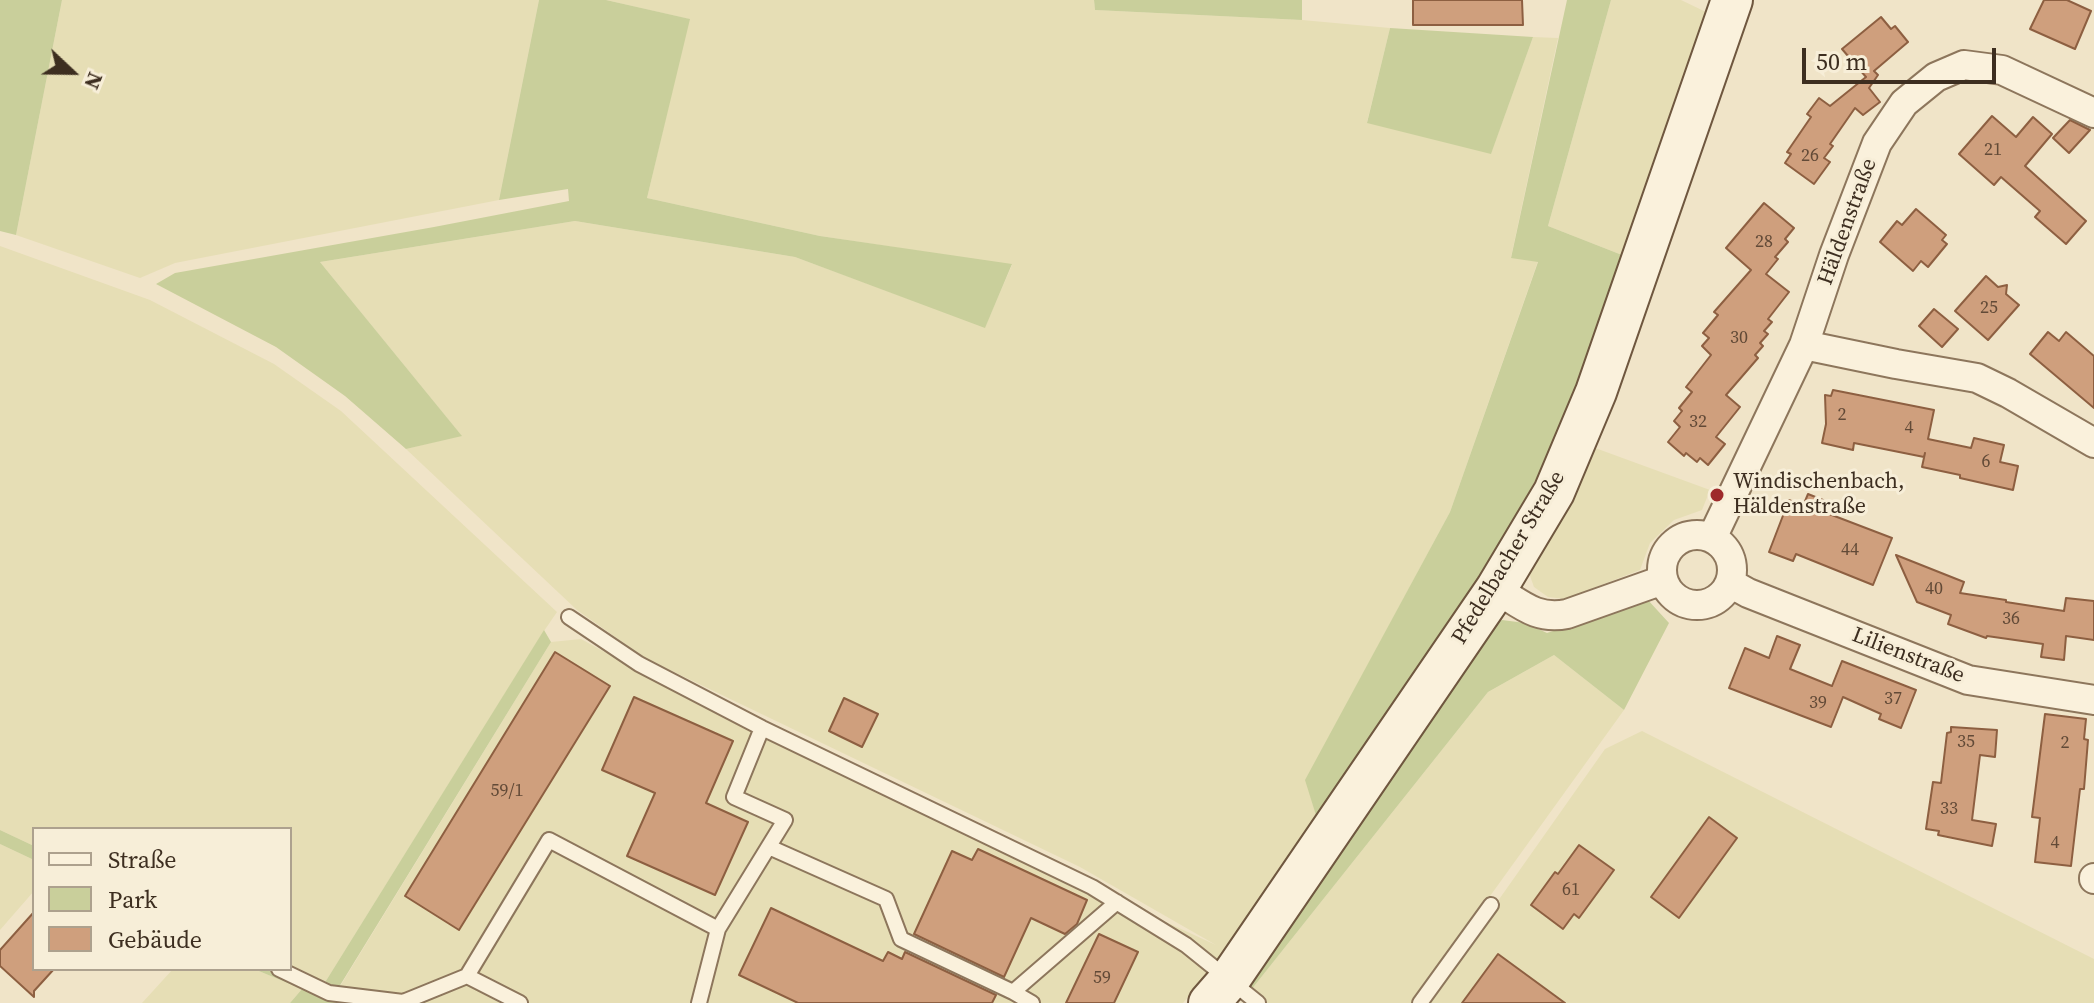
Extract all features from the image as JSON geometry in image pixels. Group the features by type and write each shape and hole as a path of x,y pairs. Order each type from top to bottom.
{"street":[{"name":"Pfedelbacher Straße","path":"1232,995 1496,589 1554,492 1596,392 1732,0"},
{"name":"Häldenstraße","path":"1712,538 1804,345 1877,143 1904,103 1936,77 1964,65 2002,70 2094,113"},
{"path":"1804,345 1977,378 2094,443"},
{"path":"1699,535 1712,538 1723,546 1730,557 1733,570 1730,583 1722,595 1711,603 1698,606 1684,603 1675,598 1663,580 1662,567 1666,554 1674,544 1686,537 1699,535"},
{"path":"1496,589 1536,613 1551,617 1663,580"},
{"name":"Lilienstraße","path":"1730,583 1748,593 1968,680 2094,700"}],"lane":[{"path":"569,617 639,664 762,728 1092,887 1186,945 1232,995"},
{"path":"699,1003 718,929 785,820 734,797 762,728"},
{"path":"283,971 329,993 403,1002 467,976 549,840 718,929"},
{"path":"769,847 886,899 901,939 1032,1003"},
{"path":"1013,992 1117,902"},
{"path":"1420,1003 1491,905"},
{"path":"467,976 520,1003"}],"shaded area":[{"path":"62,0 539,0 499,200 175,263 140,278 16,235"},
{"path":"606,0 1094,0 1095,10 1302,20 1390,28 1367,122 1491,153 1533,37 1558,38 1511,257 1538,261 1450,512 1306,780 1319,825 1227,951 1183,1003 371,1003 339,988 551,642 581,639 747,730 1216,945 1080,867 645,658 577,610 406,449 461,435 320,262 575,221 795,257 985,327 1012,265 820,236 647,198 689,19"},
{"path":"1611,0 1681,0 1708,13 1622,255 1548,226"},
{"path":"0,246 150,300 274,364 341,411 557,612 324,984 292,969 292,827 32,827 32,845 0,830"},
{"path":"1587,445 1710,490 1702,510 1674,520 1650,543 1640,570 1565,599 1548,597 1534,587 1529,573 1533,552"},
{"path":"1554,655 1624,710 1413,1003 1267,1003 1251,990 1488,692"},
{"path":"1642,731 2094,959 2094,1003 1426,1003 1605,749"},
{"path":"0,844 32,859 32,893 0,930"},
{"path":"171,971 259,971 302,989 290,1003 142,1003"}],"green space":[{"path":"0,0 62,0 16,235 0,231"},
{"path":"539,0 606,0 690,19 647,198 820,236 1012,264 985,328 795,257 575,221 320,262 462,436 406,449 345,396 276,347 156,284 175,273 569,201 568,189 499,200"},
{"path":"1094,0 1302,0 1302,20 1095,10"},
{"path":"1567,0 1611,0 1548,226 1622,255 1587,359 1541,470 1483,575 1319,825 1305,780 1450,512 1538,262 1511,258"},
{"path":"1390,28 1533,37 1491,154 1367,123"},
{"path":"1647,599 1669,623 1624,710 1554,655 1488,692 1251,990 1251,968 1484,629 1502,620 1525,623 1547,633"},
{"path":"544,630 551,642 339,987 371,1003 290,1003 302,989 259,971 292,970 324,984"},
{"path":"0,830 32,845 32,859 0,844"}],"building":[{"path":"1413,0 1522,0 1523,25 1413,25"},
{"path":"2044,0 2067,0 2091,11 2075,49 2030,29"},
{"path":"1881,17 1891,29 1895,26 1908,42 1874,71 1878,75 1869,88 1880,102 1863,115 1855,108 1830,144 1833,146 1824,158 1830,162 1814,184 1785,163 1791,154 1787,152 1811,117 1807,114 1819,98 1830,106 1866,77 1842,49"},
{"path":"1992,116 2016,137 2033,117 2052,134 2025,166 2086,221 2066,244 2035,217 2040,211 2001,177 1994,185 1959,154"},
{"path":"2070,120 2090,130 2069,153 2053,138"},
{"path":"1764,203 1794,228 1785,239 1788,242 1775,257 1778,259 1766,274 1789,292 1768,319 1772,322 1764,331 1768,334 1755,355 1758,358 1726,395 1740,407 1716,437 1725,444 1708,465 1700,458 1697,462 1686,453 1684,456 1668,442 1680,427 1674,421 1682,411 1679,408 1692,392 1686,387 1711,355 1702,346 1709,338 1703,333 1718,315 1714,312 1751,270 1726,248"},
{"path":"1916,209 1946,235 1942,240 1947,244 1928,267 1921,261 1913,271 1880,242 1897,221 1902,225"},
{"path":"1986,276 1998,287 2007,285 2006,294 2019,305 1988,340 1955,311"},
{"path":"1934,309 1958,329 1942,347 1919,326"},
{"path":"2048,332 2059,341 2066,332 2094,356 2094,408 2030,354"},
{"path":"1833,390 1934,410 1928,439 1971,448 1974,438 2004,445 2000,462 2018,466 2013,490 1922,467 1925,453 1924,457 1854,443 1853,450 1822,443 1826,424 1825,395 1831,396"},
{"path":"1808,494 1828,502 1824,512 1892,538 1873,585 1796,554 1793,561 1769,552 1789,500 1803,506"},
{"path":"1896,555 1964,582 1960,593 2064,611 2066,598 2094,601 2094,640 2066,636 2064,660 2041,657 2043,644 1986,638 1948,624 1951,615 1917,602"},
{"path":"1777,636 1800,645 1790,669 1832,686 1842,661 1916,690 1901,728 1879,719 1881,714 1843,697 1831,727 1729,688 1745,648 1769,658"},
{"path":"555,652 610,686 459,930 405,896"},
{"path":"634,697 733,741 706,803 748,822 715,895 627,856 655,793 602,770"},
{"path":"844,698 878,714 862,747 829,731"},
{"path":"2045,714 2086,719 2084,739 2088,740 2084,789 2080,789 2071,866 2035,862 2040,818 2032,817"},
{"path":"1951,727 1997,730 1995,757 1980,755 1972,820 1996,824 1992,846 1938,835 1939,831 1926,829 1933,782 1941,783 1947,733 1951,732"},
{"path":"1709,817 1737,838 1679,918 1651,897"},
{"path":"1579,845 1614,870 1579,918 1574,914 1563,929 1531,905"},
{"path":"978,849 1087,900 1077,924 1065,934 1031,918 1004,977 914,934 952,851 972,860"},
{"path":"771,908 883,961 888,952 902,959 905,952 996,995 992,1003 798,1003 739,975"},
{"path":"32,914 32,971 52,971 34,991 34,997 0,966 0,950"},
{"path":"1099,934 1138,952 1114,1003 1066,1003"},
{"path":"1498,954 1565,1003 1462,1003"}],"place":[{"name":"Windischenbach, Häldenstraße","path":"1717,495"}]}
